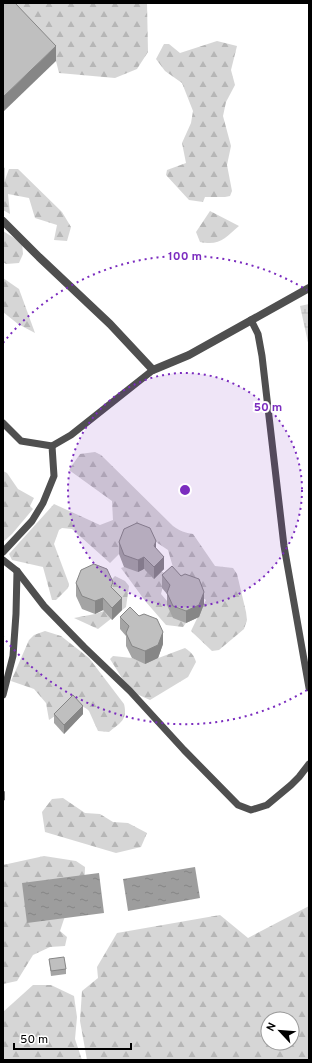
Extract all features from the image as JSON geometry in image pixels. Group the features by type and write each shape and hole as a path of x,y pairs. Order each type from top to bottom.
{"street":[{"path":"3,221 110,324 153,370 189,355 309,288"}],"lane":[{"path":"251,320 258,334 262,356 284,546 309,688"},
{"path":"3,423 21,441 52,446 76,431 153,370"},
{"path":"3,552 32,521 43,503 54,476 52,446"},
{"path":"3,560 16,571 44,606 130,691 184,750 238,805 251,810 266,805 291,785 309,764"},
{"path":"3,696 13,656 16,614 16,571"}],"green space":[{"path":"3,3 147,3 148,52 137,69 115,78 59,73 56,61"},
{"path":"217,41 237,46 231,70 235,85 226,102 223,116 231,146 227,165 232,191 230,196 205,197 203,202 189,200 166,175 167,170 186,163 182,143 191,123 193,111 182,83 165,71 156,59 164,44 169,44 180,53"},
{"path":"3,167 5,168 5,180 9,169 18,169 62,212 71,227 67,241 54,240 57,225 35,218 29,198 8,194 10,214 3,210"},
{"path":"210,211 239,226 222,240 213,243 200,242 196,232"},
{"path":"3,231 22,243 23,254 19,263 6,264 3,262"},
{"path":"3,278 19,289 35,333 18,324 3,312"},
{"path":"309,304 309,347 300,306"},
{"path":"95,452 101,455 173,526 183,532 193,534 215,566 233,568 237,574 247,620 244,629 219,650 212,651 191,631 206,600 177,581 168,550 150,538 119,554 110,563 72,529 62,528 59,530 54,544 69,584 68,588 56,600 52,600 43,567 12,560 9,554 54,504 100,525 113,520 112,501 69,470 80,454"},
{"path":"3,471 7,473 18,489 34,498 30,506 33,509 12,534 3,542"},
{"path":"124,567 163,572 166,575 161,594 186,623 183,627 166,625 146,602 121,568"},
{"path":"115,576 125,581 129,586 126,607 98,629 74,618 95,614 113,608 112,579"},
{"path":"45,631 61,636 89,658 124,704 124,718 109,732 98,731 89,711 77,703 73,704 49,720 46,703 34,689 11,681 29,640 34,635"},
{"path":"185,648 192,654 196,662 188,677 150,700 130,691 110,659 113,656 132,658 145,663"},
{"path":"63,798 85,813 100,814 113,822 128,823 147,833 141,847 116,853 45,832 42,812 52,799"},
{"path":"44,856 76,861 85,867 84,897 66,913 60,931 67,937 65,946 50,947 33,955 17,981 3,984 3,865"},
{"path":"309,906 309,1060 87,1060 80,1021 82,991 98,978 97,967 117,933 220,915 248,938"},
{"path":"33,985 51,985 74,996 77,1017 75,1039 82,1060 3,1060 3,1012"}],"water":[{"path":"195,867 200,898 128,911 123,879"},
{"path":"99,873 104,913 27,923 22,883"}],"building":[{"path":"3,3 15,3 56,46 3,97"},
{"path":"137,523 150,528 156,541 154,546 164,557 154,567 144,557 138,560 124,555 119,542 124,529"},
{"path":"94,564 107,569 113,582 111,587 122,598 112,608 103,598 95,601 82,596 76,583 81,570"},
{"path":"172,566 181,576 185,574 199,579 204,592 199,605 186,611 173,606 167,593 170,585 162,575"},
{"path":"130,607 139,616 144,614 157,619 163,632 158,645 145,651 132,646 126,633 129,626 120,617"},
{"path":"73,695 83,706 64,725 54,714"},
{"path":"64,957 66,969 51,971 49,959"}]}
